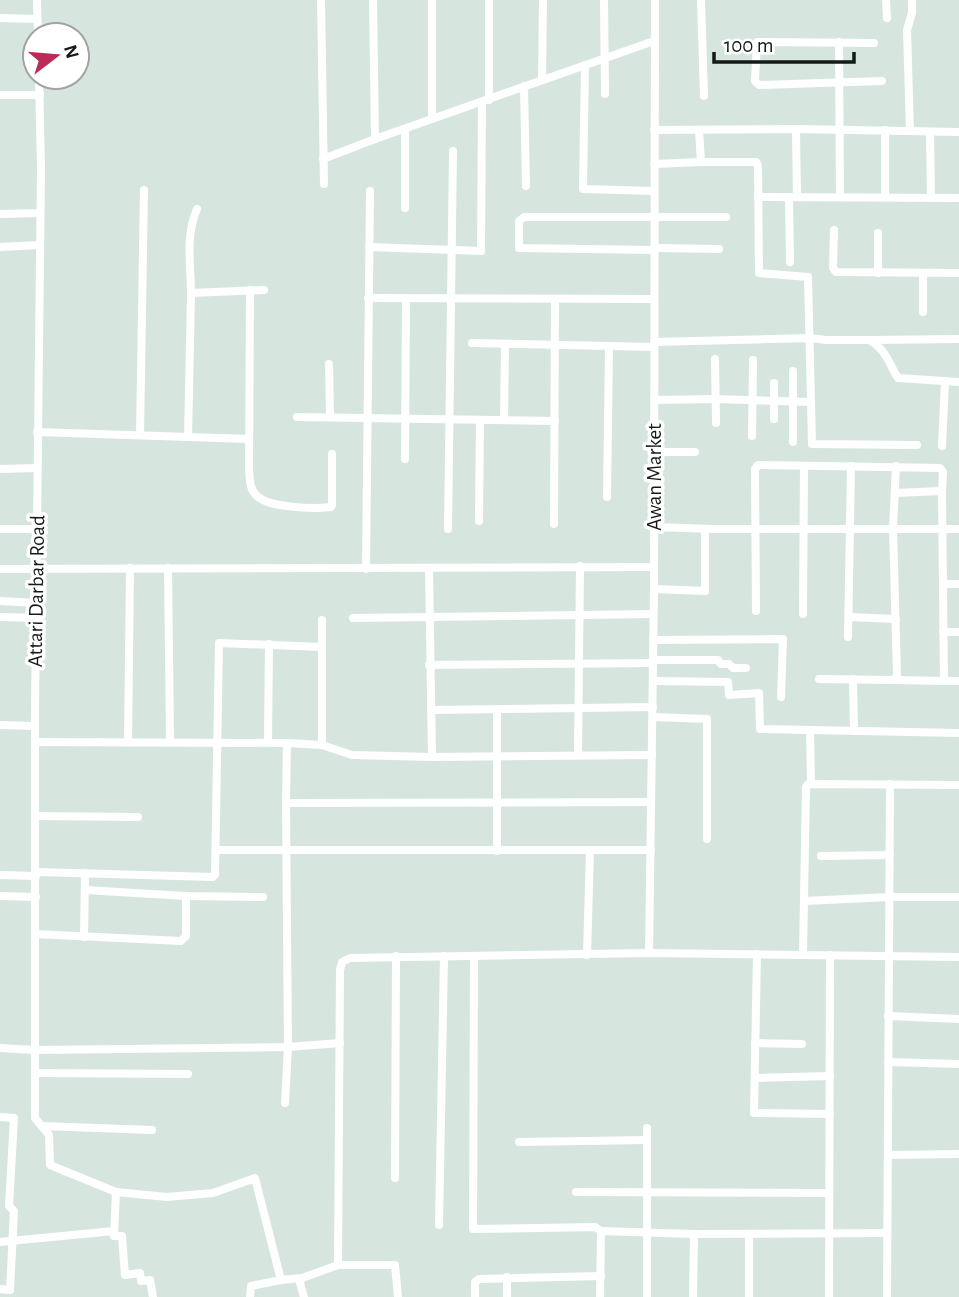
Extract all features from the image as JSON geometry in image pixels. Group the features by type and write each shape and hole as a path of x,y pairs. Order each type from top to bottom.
{"street":[{"path":"0,18 37,19 37,0"},
{"path":"321,0 324,184"},
{"path":"373,0 375,139"},
{"path":"432,0 432,119"},
{"path":"369,247 481,251 489,0"},
{"path":"542,80 543,0"},
{"path":"604,0 605,94"},
{"name":"Awan Market","path":"649,953 654,589 655,0"},
{"path":"701,0 704,96"},
{"path":"886,0 887,18"},
{"path":"910,131 907,30 912,13 912,0"},
{"path":"323,159 654,41"},
{"path":"874,43 757,42 755,81 759,85 882,81"},
{"path":"839,42 840,198"},
{"path":"585,65 583,189 654,191"},
{"path":"524,86 526,186"},
{"name":"Attari Darbar Road","path":"40,91 35,1118 49,1135 50,1165 116,1192"},
{"path":"0,96 40,95"},
{"path":"405,129 405,208"},
{"path":"790,262 796,129"},
{"path":"654,130 959,132"},
{"path":"699,130 701,162"},
{"path":"885,197 886,130"},
{"path":"930,132 931,198"},
{"path":"448,529 453,151"},
{"path":"654,164 756,162 759,273 808,277 811,442 814,445 917,445"},
{"path":"140,435 144,190"},
{"path":"366,569 370,191"},
{"path":"758,197 959,198"},
{"path":"188,437 191,293 189,239 197,209"},
{"path":"0,214 40,213"},
{"path":"719,249 523,248 519,245 519,221 524,217 726,217"},
{"path":"834,230 833,268 836,272 959,273"},
{"path":"878,233 878,273"},
{"path":"0,247 40,245"},
{"path":"923,273 923,312"},
{"path":"250,290 249,439 250,484 254,494 264,501 278,505 331,507 332,454"},
{"path":"191,293 264,290"},
{"path":"368,298 654,299"},
{"path":"405,459 407,299"},
{"path":"554,524 555,299"},
{"path":"472,342 609,346 810,338 959,339"},
{"path":"869,340 890,359 898,378 959,382"},
{"path":"503,420 505,345"},
{"path":"607,497 609,346"},
{"path":"715,359 716,423"},
{"path":"752,436 753,360"},
{"path":"329,364 330,417"},
{"path":"793,371 793,442"},
{"path":"942,446 945,381"},
{"path":"774,383 774,419"},
{"path":"654,400 811,402"},
{"path":"297,417 555,421"},
{"path":"479,521 480,420"},
{"path":"37,432 249,439"},
{"path":"654,452 695,452"},
{"path":"756,611 756,466 940,468 943,472 944,681"},
{"path":"803,614 804,466"},
{"path":"848,637 851,466"},
{"path":"894,680 897,675 893,528 896,466"},
{"path":"0,469 37,468"},
{"path":"896,493 942,493"},
{"path":"654,527 959,529"},
{"path":"0,529 37,529"},
{"path":"654,589 705,591 705,529"},
{"path":"578,755 580,566"},
{"path":"0,569 654,567"},
{"path":"128,742 130,568"},
{"path":"168,568 170,741"},
{"path":"429,569 432,757"},
{"path":"943,584 959,584"},
{"path":"0,601 36,603"},
{"path":"353,618 653,614"},
{"path":"0,617 36,618"},
{"path":"849,617 896,619"},
{"path":"321,745 322,620"},
{"path":"943,632 959,632"},
{"path":"653,640 783,639 781,697"},
{"path":"0,875 85,873 213,877 216,850 219,643 322,647"},
{"path":"268,743 270,644"},
{"path":"429,665 718,660 721,664 729,664 733,668 746,668"},
{"path":"819,679 959,681"},
{"path":"853,679 854,731"},
{"path":"653,681 728,682 729,695 760,694 760,729 959,733"},
{"path":"431,710 653,707"},
{"path":"496,851 497,710"},
{"path":"653,717 707,719 708,839"},
{"path":"0,725 35,726"},
{"path":"810,730 811,783"},
{"path":"35,742 287,743 321,745 352,755 432,757 652,755"},
{"path":"285,1103 288,1047 287,743"},
{"path":"803,955 806,787 811,783 959,785"},
{"path":"887,1297 890,784"},
{"path":"286,803 651,802"},
{"path":"35,816 138,817"},
{"path":"216,850 650,850"},
{"path":"587,955 590,850"},
{"path":"821,856 890,855"},
{"path":"84,937 85,873"},
{"path":"85,890 263,897"},
{"path":"0,896 36,897"},
{"path":"36,934 181,941 186,936 187,896"},
{"path":"804,901 959,897"},
{"path":"338,1265 342,962 350,958 649,953 959,957"},
{"path":"757,954 754,1113 830,1114"},
{"path":"396,956 396,1178"},
{"path":"439,1225 444,956"},
{"path":"474,956 473,1229 595,1227 601,1231 647,1234 886,1233"},
{"path":"829,1297 830,956"},
{"path":"888,1016 959,1019"},
{"path":"0,1048 35,1050 288,1047 340,1043"},
{"path":"755,1043 802,1044"},
{"path":"888,1062 959,1064"},
{"path":"35,1073 188,1074"},
{"path":"755,1078 830,1076"},
{"path":"0,1117 14,1118 9,1206 14,1211 9,1290 0,1289"},
{"path":"42,1126 152,1130"},
{"path":"647,1128 647,1297"},
{"path":"519,1142 647,1140"},
{"path":"888,1155 959,1154"},
{"path":"153,1297 150,1280 141,1281 140,1273 125,1275 122,1236 114,1236 116,1192 167,1197 213,1193 255,1178 281,1280"},
{"path":"576,1192 828,1194"},
{"path":"0,1242 114,1231"},
{"path":"600,1297 601,1231"},
{"path":"693,1297 694,1234"},
{"path":"749,1297 750,1234"},
{"path":"250,1297 251,1286 302,1278 338,1265 395,1265 398,1297"},
{"path":"475,1297 476,1280 601,1276"},
{"path":"507,1277 507,1297"},
{"path":"302,1278 300,1283 304,1297"}]}
